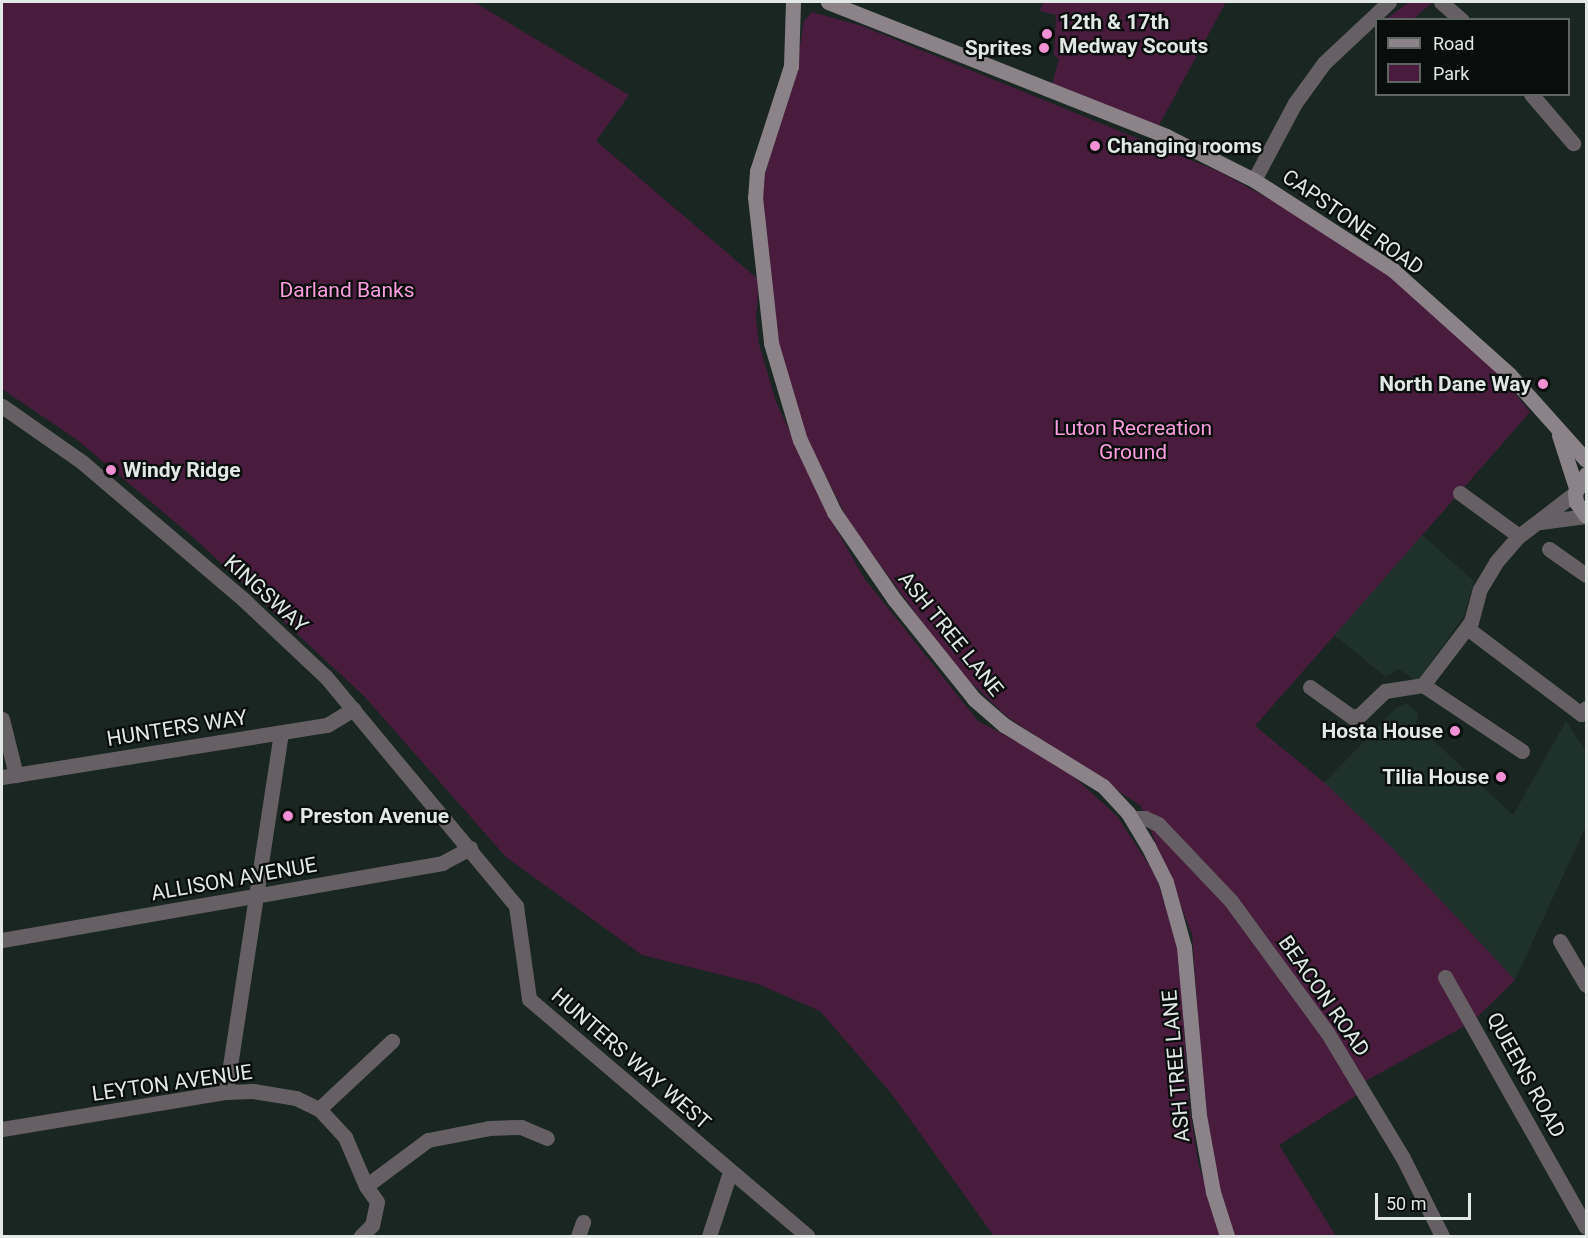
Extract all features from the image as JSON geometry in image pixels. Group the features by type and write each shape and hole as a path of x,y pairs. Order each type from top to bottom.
{"street":[{"name":"ASH TREE LANE","path":"793,2 791,66 759,161 755,197 771,343 800,440 834,512 894,599 974,699 1004,725 1084,772 1113,795 1131,818 1166,882 1182,935 1190,986 1198,1107 1213,1191 1227,1236"},
{"name":"CAPSTONE ROAD","path":"828,2 1166,136 1254,180 1394,270 1462,329 1554,421 1587,460"},
{"path":"1254,180 1295,103 1324,63 1389,2"},
{"path":"1441,2 1460,18"},
{"path":"1533,96 1573,143"},
{"name":"KINGSWAY","path":"2,406 82,462 244,600 354,709 470,848"},
{"name":"CAPSTONE ROAD","path":"1554,421 1576,490 1576,502 1586,516"},
{"path":"1424,685 1467,628 1486,576 1519,536 1540,522 1576,490 1587,474"},
{"path":"1460,493 1519,536"},
{"path":"1540,522 1586,516"},
{"path":"1549,549 1587,575"},
{"path":"1467,628 1581,714 1587,708"},
{"path":"1310,687 1352,717 1360,715 1385,691 1424,685 1522,751"},
{"name":"HUNTERS WAY","path":"9,776 327,725 354,709"},
{"path":"2,719 9,776"},
{"path":"226,1092 281,733"},
{"name":"BEACON ROAD","path":"1131,818 1145,818 1158,824 1231,901 1327,1032 1402,1158 1442,1236"},
{"name":"ALLISON AVENUE","path":"2,940 442,863 470,848"},
{"name":"HUNTERS WAY WEST","path":"470,848 516,906 529,999 587,1045 730,1172 807,1236"},
{"path":"1560,941 1587,985"},
{"name":"QUEENS ROAD","path":"1445,977 1587,1227"},
{"path":"320,1109 392,1041"},
{"name":"LEYTON AVENUE","path":"2,1129 226,1092 276,1093 320,1109 345,1137 366,1186 377,1202 372,1225 361,1236"},
{"path":"366,1186 428,1140 489,1128 521,1127 547,1138"},
{"path":"709,1236 730,1172"}],"shaded area":[{"path":"1420,533 1474,581 1464,616 1417,682 1399,669 1386,677 1333,634"},
{"path":"1406,703 1418,713 1416,724 1513,815 1566,721 1586,751 1586,826 1515,980 1392,849 1324,783 1395,709"}],"green space":[{"name":"Darland Banks","path":"2,2 474,2 629,95 596,141 759,280 756,318 759,344 776,402 831,520 864,578 978,721 1060,764 1117,816 1156,876 1179,951 1189,1105 1199,1167 1225,1236 994,1236 891,1093 820,1011 758,984 642,955 506,857 364,696 194,538 76,439 2,389"},
{"path":"1043,2 1226,2 1158,127 1051,88 1059,59 1054,55 1056,15 1040,11"},
{"path":"1409,2 1433,2 1414,18 1387,18"},
{"name":"Luton Recreation Ground","path":"812,12 862,26 1220,172 1313,223 1399,282 1485,356 1530,412 1255,726 1325,783 1392,848 1515,980 1472,1022 1353,1088 1357,1095 1279,1145 1336,1236 1227,1236 1199,1115 1199,1030 1192,934 1141,806 1006,716 956,668 850,524 801,427 776,349 761,185 794,83 804,21"}],"place":[{"name":"12th & 17th Medway Scouts","path":"1047,34"},
{"name":"Sprites","path":"1044,48"},
{"name":"Changing rooms","path":"1095,146"},
{"name":"North Dane Way","path":"1543,384"},
{"name":"Windy Ridge","path":"111,470"},
{"name":"Hosta House","path":"1455,731"},
{"name":"Tilia House","path":"1501,777"},
{"name":"Preston Avenue","path":"288,816"}]}
